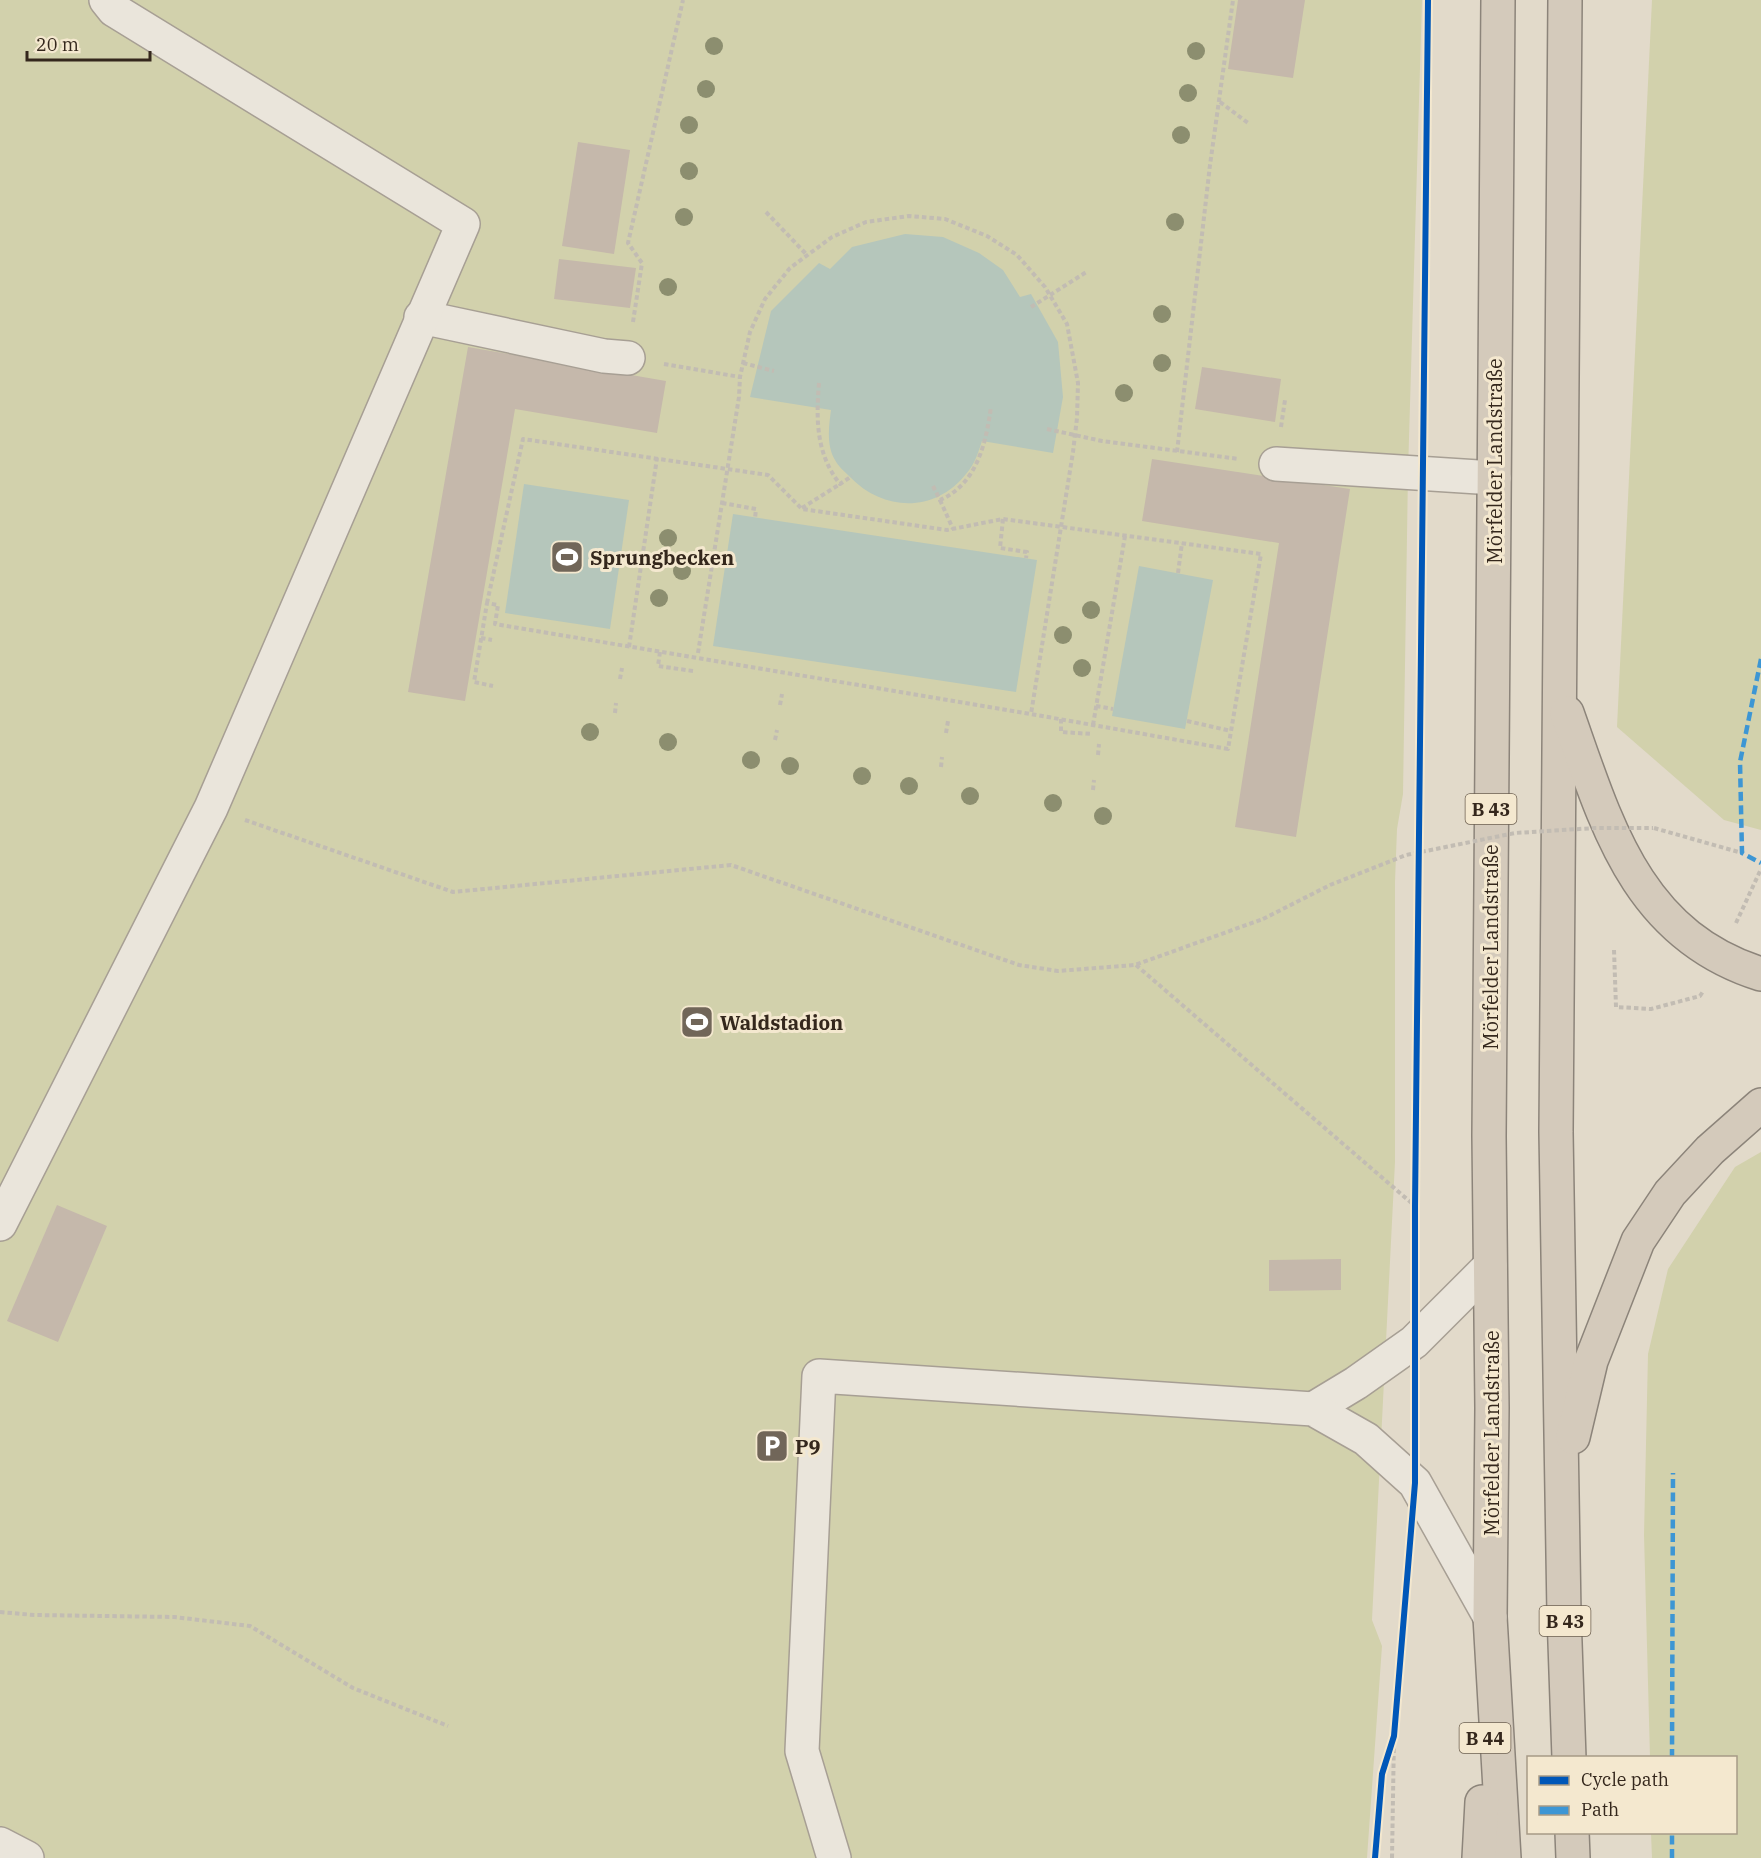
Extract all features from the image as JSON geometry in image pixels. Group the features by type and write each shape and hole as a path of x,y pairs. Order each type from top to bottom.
{"highway":[{"name":"Mörfelder Landstraße","path":"1498,0 1489,1136 1492,1408 1490,1617 1504,1858"},
{"name":"B 43","path":"1565,0 1556,1132 1569,1756"},
{"path":"1559,692 1600,807 1623,858 1649,896 1677,927 1706,949 1750,971 1761,974"},
{"path":"1562,1485 1591,1360 1638,1240 1670,1193 1710,1150 1761,1104"},
{"name":"B 44","path":"1479,1858 1490,1617"},
{"path":"1572,1834 1573,1858"}],"lane":[{"path":"0,1224 211,808 463,224 114,10 106,0"},
{"path":"421,317 604,356 628,358"},
{"path":"1276,464 1494,478"},
{"path":"1314,1409 1414,1342 1490,1266"},
{"path":"834,1858 802,1752 819,1376 1314,1409 1366,1439 1415,1483 1490,1617"}],"path":[{"path":"683,0 628,243 642,263 628,358 740,377"},
{"path":"1177,452 1210,165 1233,0"},
{"path":"1220,102 1248,123"},
{"path":"766,212 807,255"},
{"path":"698,653 740,377 750,332 765,299 790,268 832,237 866,222 909,216 945,219 987,236 1017,255 1045,287 1066,324 1078,383 1077,418 1031,714"},
{"path":"1031,307 1088,272"},
{"path":"743,363 774,370"},
{"path":"819,383 817,424 820,443 827,464 840,484"},
{"path":"1047,429 1074,436 1177,452 1276,464 1285,400"},
{"path":"940,500 969,476 976,464 988,433 991,407"},
{"path":"488,603 498,605 495,624 1228,748 1261,554 1003,519 947,530 802,509 768,475 523,439 488,603 474,682 493,686"},
{"path":"629,647 657,458"},
{"path":"802,509 852,476"},
{"path":"933,486 953,529"},
{"path":"722,503 756,509 755,518"},
{"path":"1003,519 999,548 1027,552 1026,558"},
{"path":"1093,725 1125,536"},
{"path":"1178,573 1182,543"},
{"path":"481,638 492,640"},
{"path":"660,652 658,666 693,671"},
{"path":"620,679 622,668"},
{"path":"780,705 782,694"},
{"path":"615,713 616,703"},
{"path":"1096,706 1113,709"},
{"path":"1061,719 1061,732 1092,734"},
{"path":"946,733 948,721"},
{"path":"1186,721 1231,731"},
{"path":"775,740 777,730"},
{"path":"1098,755 1100,744"},
{"path":"941,767 942,757"},
{"path":"1093,790 1095,780"},
{"path":"211,808 453,892 731,865 1019,965 1058,971 1135,965 1263,919 1330,885 1406,855 1515,833 1595,828 1653,828 1742,853"},
{"path":"1735,925 1761,869"},
{"path":"1614,950 1616,1007 1651,1009 1701,996 1705,987"},
{"path":"1135,965 1415,1206"},
{"path":"0,1612 174,1617 250,1626 353,1688 448,1726"},
{"path":"1392,1858 1394,1736"}],"green space":[{"name":"Waldstadion","path":"0,0 1422,0 1408,472 1403,794 1397,829 1395,882 1395,1162 1372,1620 1382,1646 1367,1858 0,1858"},
{"path":"1652,0 1761,0 1761,830 1724,820 1617,727"},
{"path":"1761,1152 1761,1858 1652,1858 1651,1834 1737,1834 1737,1756 1650,1756 1644,1535 1648,1354 1668,1269 1735,1167"}],"shaded area":[{"path":"905,234 943,237 979,253 1003,270 1020,297 1031,294 1058,342 1063,397 1053,453 982,441 972,466 954,487 940,496 909,503 893,502 878,497 863,489 840,467 832,454 829,442 831,410 750,397 771,311 819,263 830,269 852,247"},
{"name":"Sprungbecken","path":"524,484 629,500 610,629 505,613"},
{"path":"733,514 1037,560 1016,692 713,646"},
{"path":"1139,566 1213,580 1185,729 1112,716"}],"building":[{"path":"1238,0 1305,0 1293,78 1228,69"},
{"path":"578,142 630,150 614,254 562,246"},
{"path":"559,259 636,268 630,308 554,299"},
{"path":"468,347 666,381 657,433 515,409 465,701 408,692"},
{"path":"1202,367 1281,379 1275,422 1195,409"},
{"path":"1152,459 1350,489 1296,837 1235,827 1279,543 1142,521"},
{"path":"57,1205 107,1226 58,1342 7,1321"},
{"path":"1341,1259 1341,1290 1269,1291 1269,1260"}],"marked path":[{"path":"1761,659 1740,762 1742,853 1761,863"},
{"path":"1672,1756 1673,1473"},
{"path":"1672,1834 1672,1858"}],"cycle path":[{"path":"1375,1858 1382,1774 1394,1736 1415,1483 1415,1206 1428,0"}],"place":[{"name":"Sprungbecken","path":"567,557"},
{"name":"Waldstadion","path":"697,1022"},
{"name":"P9","path":"772,1446"}]}
